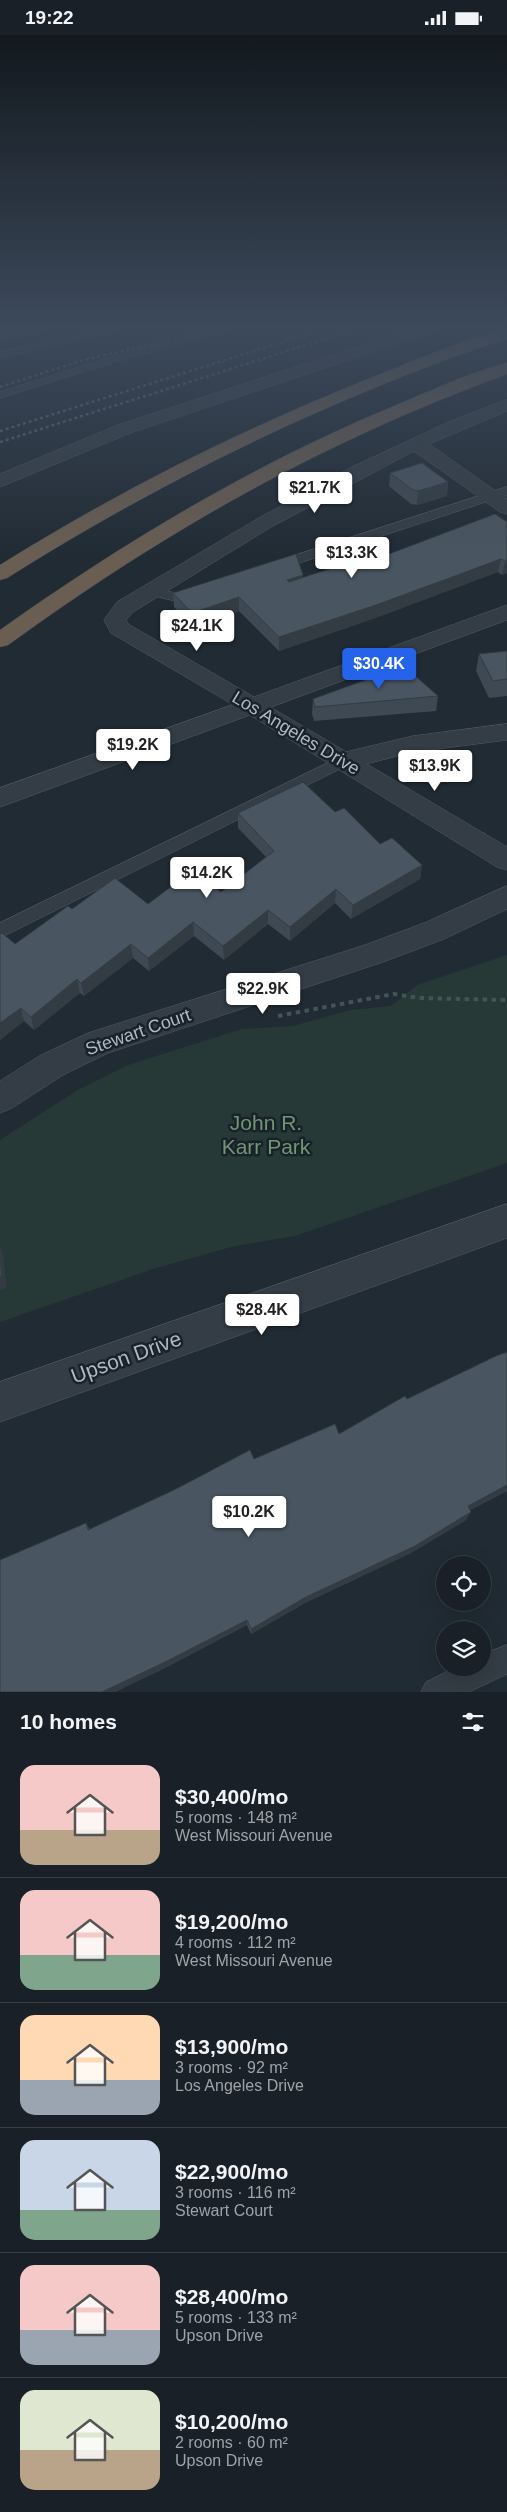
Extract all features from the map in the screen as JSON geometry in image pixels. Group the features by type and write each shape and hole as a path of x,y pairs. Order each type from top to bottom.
{"highway":[{"path":"0,574 165,476 255,432 323,402"},
{"path":"0,641 23,623 144,542 225,495 297,457 420,402"},
{"path":"391,414 432,402"}],"street":[{"path":"0,481 50,458 124,429 205,402"},
{"path":"151,591 245,532 417,444 507,405"},
{"path":"417,444 499,493 507,508"},
{"name":"Los Angeles Drive","path":"151,591 125,607 115,620 119,628 507,860"},
{"path":"0,798 507,611"},
{"path":"342,761 413,744 507,732"},
{"name":"Stewart Court","path":"0,1098 52,1065 99,1043 373,954 434,931 507,897"},
{"name":"Upson Drive","path":"0,1402 507,1221"}],"lane":[{"path":"267,569 499,493"},
{"path":"151,591 175,597 211,587"},
{"path":"0,931 342,761"},
{"path":"436,1692 507,1659"}],"path":[{"path":"273,1014 280,1017 394,994 418,998 492,998 507,1000"}],"green space":[{"name":"John R. Karr Park","path":"507,955 507,1163 295,1236 235,1246 156,1268 0,1322 0,1140 76,1091 128,1065 242,1029 293,1026 350,1010 391,1006 417,985"}],"building":[{"path":"422,463 448,482 418,491 413,490 390,473"},
{"path":"495,514 507,522 507,560 501,559 379,604 279,637 239,597 192,613 173,593 296,554 303,575 287,580 289,582 385,551 389,554"},
{"path":"507,651 507,679 493,681 479,654"},
{"path":"404,666 438,696 315,707 313,699"},
{"path":"303,782 335,812 344,808 380,844 392,838 422,865 353,905 336,889 290,927 268,910 223,946 193,922 148,958 131,944 81,983 77,979 31,1017 21,1008 0,1023 0,935 2,933 15,944 68,906 72,909 115,878 148,904 192,871 221,892 274,851 238,813"},
{"path":"0,1259 2,1276 0,1277"},
{"path":"507,1352 507,1485 468,1506 471,1512 415,1546 306,1597 251,1629 247,1620 102,1692 0,1692 0,1560 86,1523 88,1530 176,1489 250,1450 254,1459 335,1424 339,1434 405,1396 407,1399"}],"railway":[{"path":"0,431 91,402"},
{"path":"0,442 125,402"}]}
